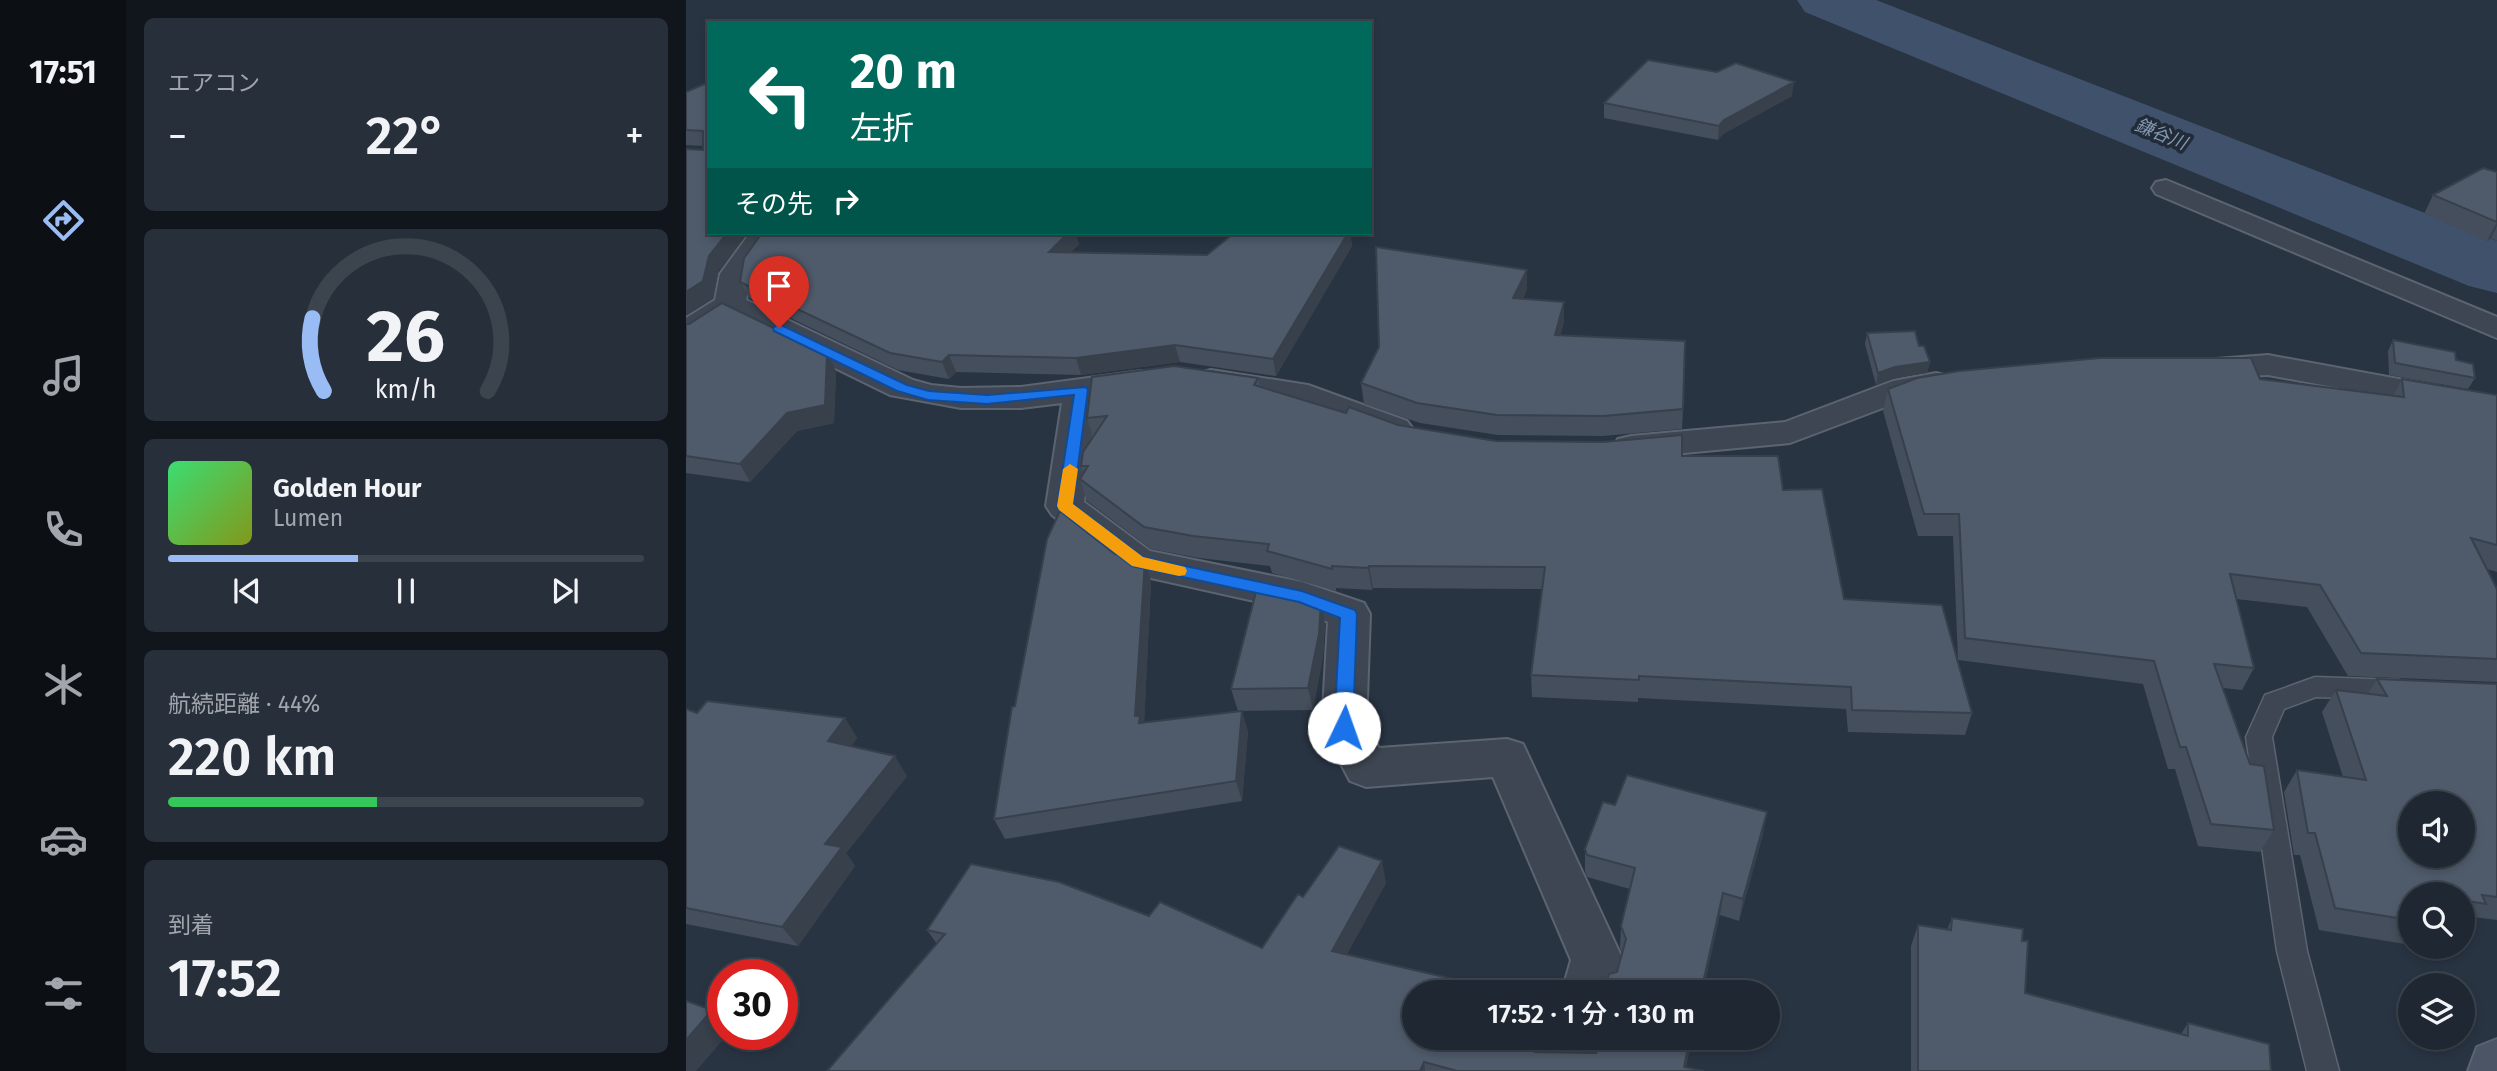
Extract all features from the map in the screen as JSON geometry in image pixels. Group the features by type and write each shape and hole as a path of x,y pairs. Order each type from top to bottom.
{"street":[{"path":"2166,188 2497,328"},
{"path":"686,332 730,304 735,274 764,235"},
{"path":"730,304 902,388 928,395 987,400 1174,376 1296,392 1413,436 1425,438"},
{"path":"2167,368 2268,365 2497,407"},
{"path":"1603,450 1790,432 1905,388 1968,378"},
{"path":"1081,390 1065,506 1138,562 1302,597 1349,614 1344,728 1366,768 1507,757 1597,960 1591,980"},
{"path":"1566,1071 1572,1050"}],"lane":[{"path":"2323,1071 2292,951 2259,737 2274,702 2315,687 2419,691"}],"building":[{"path":"1648,60 1717,72 1736,63 1794,82 1724,120 1719,126 1604,103"},
{"path":"707,83 707,235 725,235 709,256 703,281 686,292 686,149 703,150 703,131 686,130 686,92"},
{"path":"2483,168 2497,172 2497,222 2433,195"},
{"path":"761,235 1066,235 1049,252 1207,255 1232,235 1347,235 1273,359 1175,345 1076,358 949,355 942,362 890,353 740,282 744,258"},
{"path":"1376,247 1527,270 1513,298 1564,302 1555,335 1685,341 1683,409 1603,416 1497,415 1417,403 1361,383 1379,347"},
{"path":"722,303 827,354 825,405 787,413 740,464 686,456 686,324"},
{"path":"1915,331 1919,346 1924,346 1930,362 1895,367 1878,373 1867,333"},
{"path":"2393,340 2455,352 2456,360 2473,364 2475,378 2395,363"},
{"path":"2100,358 2251,358 2260,379 2404,397 2402,379 2497,395 2497,545 2471,538 2497,589 2497,659 2361,653 2320,585 2230,574 2254,668 2214,664 2250,764 2264,766 2274,830 2211,824 2186,747 2180,747 2154,661 1965,638 1959,514 1924,514 1888,389 1917,378 1959,371"},
{"path":"1174,366 1258,378 1254,385 1346,413 1349,407 1398,425 1496,441 1603,442 1682,435 1682,456 1778,456 1783,490 1822,489 1844,599 1942,605 1972,713 1852,710 1851,687 1639,676 1639,680 1531,675 1545,567 1332,566 1332,569 1267,551 1269,544 1193,536 1144,527 1080,479 1088,466 1081,466 1083,452 1107,416 1087,418 1092,377"},
{"path":"1060,511 1115,554 1145,560 1135,716 1140,716 1139,723 1242,711 1236,781 994,819 1012,707 1015,706 1047,539"},
{"path":"1258,584 1321,602 1319,634 1308,688 1231,689"},
{"path":"2377,679 2497,684 2497,897 2482,895 2486,904 2475,902 2475,882 2398,882 2398,918 2335,908 2315,833 2308,833 2297,770 2366,780 2336,690 2387,696"},
{"path":"707,701 845,718 828,741 895,756 825,844 842,847 782,927 686,908 686,709 697,713"},
{"path":"1627,775 1767,812 1743,899 1723,893 1704,980 1607,980 1609,974 1617,972 1626,939 1621,926 1635,868 1587,855 1585,849 1603,802 1615,805"},
{"path":"1339,846 1382,861 1332,951 1457,980 1402,980 1402,1050 1596,1053 1597,1050 1688,1050 1684,1067 1704,1071 1457,1071 1424,1062 1420,1071 827,1071 945,934 927,930 971,864 1059,882 1149,916 1160,902 1262,948 1298,894 1303,897"},
{"path":"1952,918 2023,929 2022,941 2028,941 2025,993 2188,1036 2188,1023 2269,1044 2271,1071 1918,1071 1918,925 1951,930"},
{"path":"686,1001 707,1008 707,1016 686,1040"}],"waterway":[{"name":"鎌谷川","path":"1825,0 2497,269"}],"slow traffic":[{"path":"1070,469 1065,506 1138,562 1179,571"}],"route":[{"path":"779,328 902,388 928,395 987,400 1081,390 1065,506 1138,562 1302,597 1349,614 1344,728"}]}
